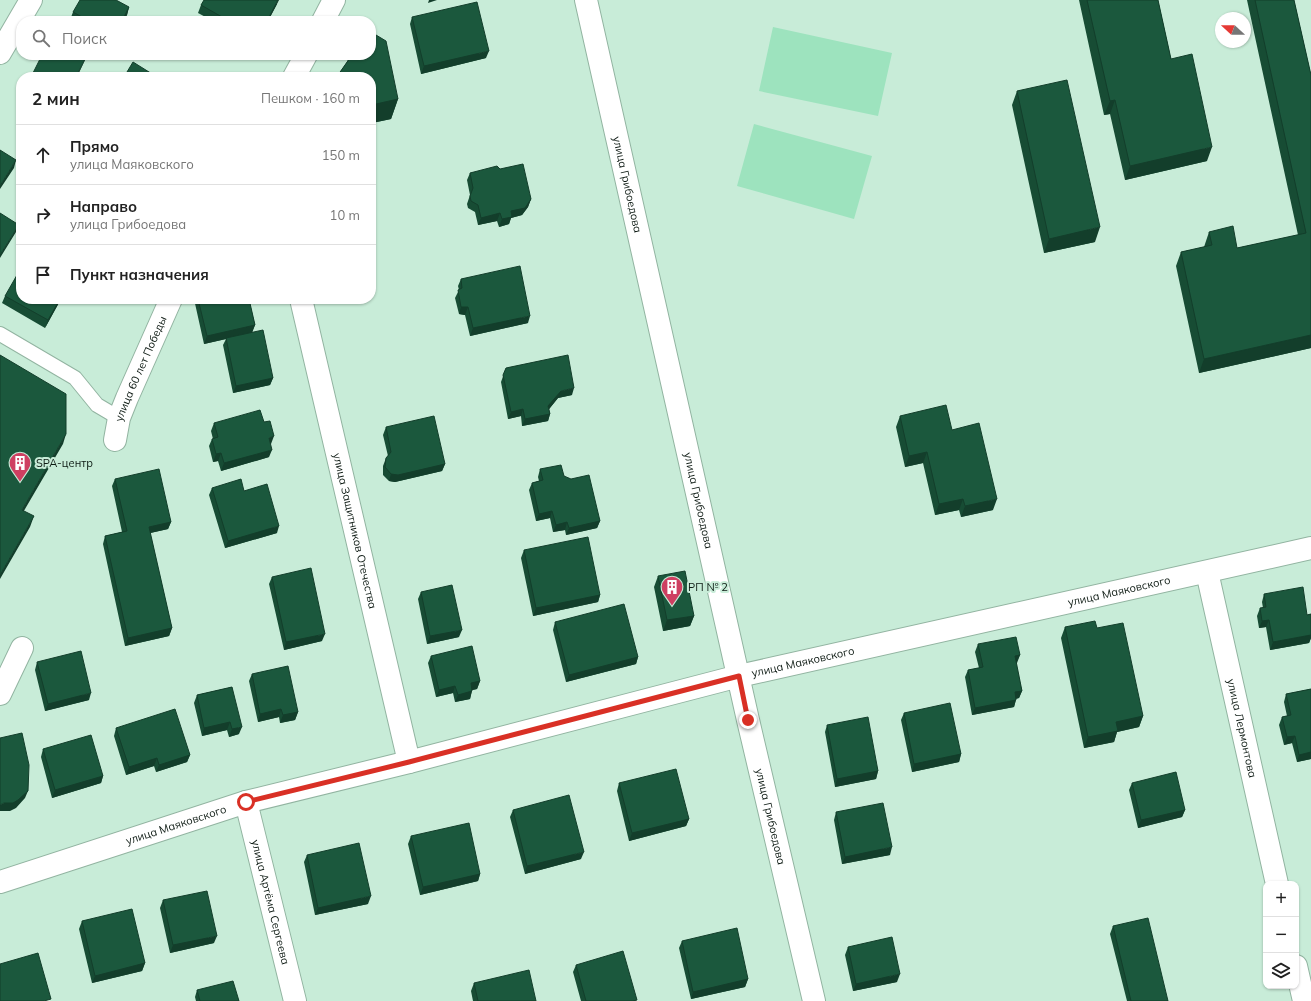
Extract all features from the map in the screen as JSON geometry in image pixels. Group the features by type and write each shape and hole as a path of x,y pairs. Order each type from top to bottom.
{"street":[{"path":"22,16 31,0"},
{"path":"326,16 334,0"},
{"name":"улица Грибоедова","path":"586,0 814,1001"},
{"path":"0,53 16,26"},
{"path":"297,72 303,60"},
{"name":"улица 60 лет Победы","path":"115,440 120,418 127,398 169,304"},
{"name":"улица Защитников Отечества","path":"302,304 409,762"},
{"name":"улица Маяковского","path":"0,882 246,802 409,762 739,676 1311,548"},
{"name":"улица Лермонтова","path":"1207,572 1277,881"},
{"path":"0,694 22,648"},
{"name":"улица Артёма Сергеева","path":"246,802 295,1001"},
{"path":"1299,979 1304,1001"}],"lane":[{"path":"0,334 75,378 97,405 120,418"}],"green space":[{"path":"773,27 892,53 878,116 759,91"},
{"path":"754,124 872,156 854,219 737,186"}],"building":[{"path":"80,0 116,0 129,7 124,16 80,16 73,12"},
{"path":"204,0 278,0 270,16 220,16 201,5"},
{"path":"1087,0 1158,0 1171,59 1192,54 1212,147 1130,166 1115,100 1110,101"},
{"path":"1255,0 1294,0 1311,75 1311,335 1204,359 1181,252 1212,245 1209,232 1233,226 1237,248 1306,233"},
{"path":"477,2 489,51 424,66 412,17"},
{"path":"376,35 386,41 398,99 376,104 376,72 340,72 348,60 376,60"},
{"path":"40,60 84,60 78,72 34,72"},
{"path":"133,62 149,72 127,72"},
{"path":"1067,80 1100,227 1049,239 1017,91"},
{"path":"0,150 16,160 0,186"},
{"path":"523,164 531,199 525,208 511,211 512,217 502,219 500,213 481,218 478,205 471,201 470,196 473,188 470,173 497,166 500,169"},
{"path":"0,213 16,223 16,230 0,255"},
{"path":"520,266 530,316 473,328 468,307 461,307 458,290 462,288 461,279"},
{"path":"16,277 16,302 5,296"},
{"path":"19,304 57,304 48,320"},
{"path":"199,304 250,304 255,325 207,336"},
{"path":"263,330 273,378 236,386 226,338"},
{"name":"SPA-центр","path":"0,355 66,394 66,434 22,510 34,516 0,575"},
{"path":"568,355 574,388 561,391 548,406 550,414 525,419 523,409 511,412 503,375 506,368"},
{"path":"946,405 952,430 979,423 997,499 965,506 963,499 939,504 927,452 909,456 900,416"},
{"path":"260,410 264,422 270,421 274,436 269,438 272,450 224,463 221,453 216,454 212,439 218,437 214,423"},
{"path":"434,416 445,464 398,475 391,474 385,467 386,458 391,452 386,427"},
{"path":"561,465 564,476 571,479 589,475 600,521 569,528 567,522 556,525 552,511 539,514 532,483 543,480 540,469"},
{"path":"159,469 171,522 149,527 172,628 128,638 105,536 127,531 115,479"},
{"path":"241,479 244,491 267,484 279,526 228,541 212,488"},
{"path":"588,537 600,595 536,608 524,550"},
{"path":"311,568 325,634 286,642 272,577"},
{"name":"РП № 2","path":"685,571 694,616 667,620 658,576"},
{"path":"452,585 462,630 430,636 421,592"},
{"path":"1303,587 1307,615 1311,614 1311,635 1273,642 1269,620 1262,621 1260,608 1266,607 1264,594"},
{"path":"624,604 638,657 569,675 555,622"},
{"path":"1095,621 1097,628 1123,623 1143,716 1116,722 1118,731 1088,737 1065,627"},
{"path":"1016,637 1020,655 1015,656 1022,691 1015,692 1016,700 975,708 968,670 983,667 978,644"},
{"path":"472,646 480,681 471,683 472,691 458,695 455,686 439,690 431,656"},
{"path":"81,651 91,693 48,704 37,662"},
{"path":"288,666 298,712 283,715 281,709 260,714 252,674"},
{"path":"232,687 242,727 232,729 230,722 204,728 197,695"},
{"path":"1311,689 1311,752 1299,755 1295,736 1287,737 1282,717 1291,715 1286,694"},
{"path":"950,703 961,754 914,764 904,713"},
{"path":"175,709 190,755 159,765 157,758 129,767 116,728"},
{"path":"868,717 878,771 837,779 827,725"},
{"path":"22,733 29,765 28,791 13,803 4,803 0,805 0,738"},
{"path":"91,735 103,776 55,790 43,749"},
{"path":"676,769 689,819 632,833 619,783"},
{"path":"1176,772 1185,810 1141,820 1132,783"},
{"path":"569,795 584,852 527,866 513,810"},
{"path":"883,803 892,847 845,857 836,812"},
{"path":"469,823 480,874 423,887 411,836"},
{"path":"359,843 371,896 318,908 307,855"},
{"path":"207,891 217,936 173,945 163,900"},
{"path":"132,909 145,963 95,976 82,921"},
{"path":"1148,918 1168,1001 1131,1001 1113,926"},
{"path":"737,928 748,979 693,992 682,941"},
{"path":"892,937 900,974 856,984 848,947"},
{"path":"623,951 637,1000 586,1001 576,965"},
{"path":"38,953 51,999 44,1001 0,1001 0,964"},
{"path":"529,970 536,1001 478,1001 474,983"},
{"path":"233,981 239,1001 200,1001 197,990"}],"place":[{"name":"SPA-центр","path":"20,482"},
{"name":"РП № 2","path":"672,606"}],"route":[{"path":"246,802 409,762 739,676 748,720"}]}
